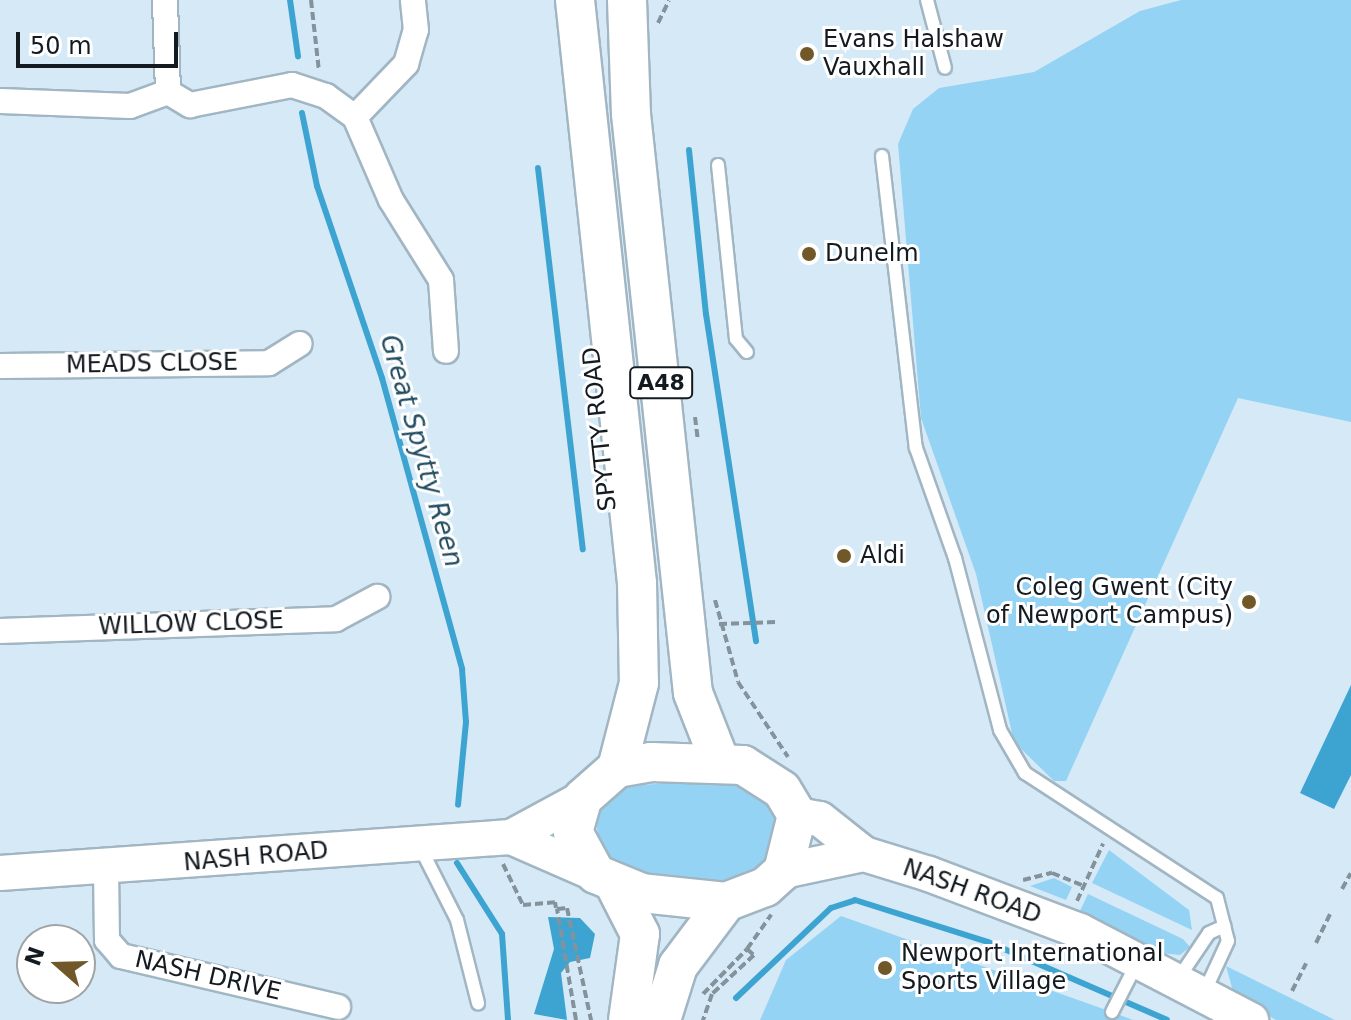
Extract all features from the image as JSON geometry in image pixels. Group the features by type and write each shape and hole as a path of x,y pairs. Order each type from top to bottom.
{"main road":[{"name":"SPYTTY ROAD","path":"575,0 637,583 639,683 617,768"},
{"name":"A48","path":"627,0 631,114 693,693 720,762"},
{"path":"606,880 726,902 765,887 783,871 797,815 764,775 720,762 617,768 583,798 573,832 640,934 628,1020"},
{"path":"661,1020 678,966 726,902"}],"street":[{"path":"165,0 168,92"},
{"path":"355,117 406,64 416,30 413,0"},
{"path":"168,92 190,105 285,85 318,92 355,117 391,200 441,280 446,351"},
{"path":"1,101 130,106 168,92"},
{"name":"MEADS CLOSE","path":"0,366 269,363 299,344"},
{"name":"WILLOW CLOSE","path":"0,631 336,619 377,597"},
{"name":"NASH ROAD","path":"506,848 583,798"},
{"name":"NASH ROAD","path":"797,815 820,819 864,854 1004,901 1132,973 1190,986 1251,1020"},
{"name":"NASH ROAD","path":"0,873 106,869 418,844 506,848 606,880"},
{"path":"783,871 864,854"},
{"name":"NASH DRIVE","path":"106,869 107,940 121,956 338,1007"}],"lane":[{"path":"927,0 945,68"},
{"path":"882,156 916,448 1013,759 1039,784 1192,876 1217,898 1228,941 1190,986"},
{"path":"718,165 736,339 747,352"},
{"path":"418,844 457,920 478,1003"},
{"path":"1190,986 1209,933 1225,926"},
{"path":"1112,1012 1132,973"}],"path":[{"path":"311,0 318,92"},
{"path":"655,35 669,0"},
{"path":"695,412 700,457"},
{"path":"713,592 719,624 738,682 794,764"},
{"path":"719,624 776,622"},
{"path":"1074,908 1104,843"},
{"path":"506,848 523,905 555,902 576,1020"},
{"name":"NASH ROAD","path":"1011,883 1052,873 1084,886"},
{"path":"1342,889 1351,873"},
{"path":"557,909 567,908 591,1020"},
{"path":"1316,943 1330,914"},
{"path":"694,1020 705,987 747,949 768,923"},
{"path":"703,1020 712,994 754,955 747,949"},
{"path":"1292,991 1306,963"}],"shaded area":[{"path":"1181,0 1351,0 1351,422 1238,398 1066,781 1054,781 1014,742 976,574 921,418 898,144 913,109 939,88 1034,72 1140,11"},
{"path":"1351,685 1351,775 1334,809 1300,793"},
{"path":"720,780 765,797 772,808 779,837 763,868 715,883 624,869 599,852 596,813 624,786"},
{"path":"1109,850 1189,910 1192,930 1092,883"},
{"path":"1054,878 1072,887 1066,900 1030,886"},
{"path":"1088,894 1183,939 1190,947 1180,955 1152,952 1077,917"},
{"name":"Newport International Sports Village","path":"841,916 1133,1020 760,1020 786,960"},
{"path":"548,917 580,918 595,934 590,958 570,962 561,973 567,1020 534,1014 554,949"},
{"path":"1226,966 1335,1020 1276,1020 1234,995"}],"waterway":[{"name":"Great Spytty Reen","path":"290,0 298,56"},
{"name":"Great Spytty Reen","path":"302,113 317,186 382,378 462,669 466,722 458,805"},
{"path":"689,150 706,314 756,641"},
{"path":"538,168 583,549"},
{"name":"Great Spytty Reen","path":"457,863 502,934 508,1020"},
{"path":"736,998 831,908 855,900 988,942 1167,1020"}],"place":[{"name":"Evans Halshaw Vauxhall","path":"807,54"},
{"name":"Dunelm","path":"809,254"},
{"name":"Aldi","path":"844,556"},
{"name":"Coleg Gwent (City of Newport Campus)","path":"1249,602"},
{"name":"Newport International Sports Village","path":"885,968"}]}
